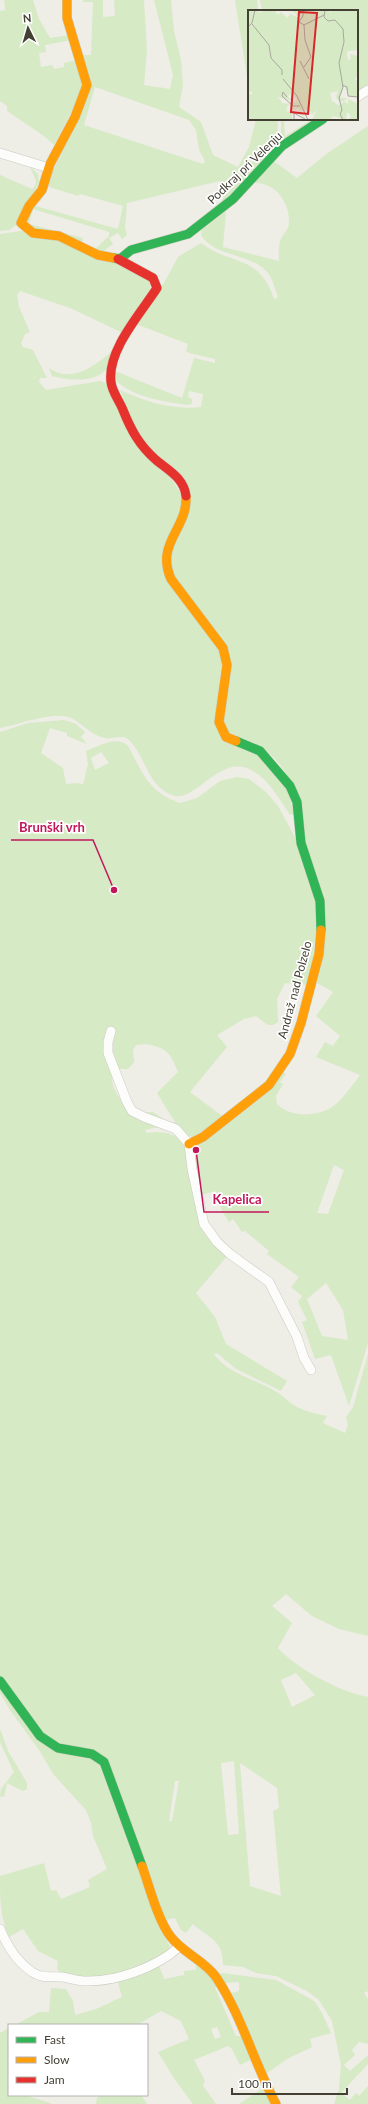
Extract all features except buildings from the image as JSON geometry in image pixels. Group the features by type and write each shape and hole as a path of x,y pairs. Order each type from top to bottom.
{"street":[{"path":"67,0 67,18 87,85 75,117 49,168 42,190 29,206 21,223 33,233 59,236 98,255 118,259"},
{"path":"358,96 368,90"},
{"name":"Podkraj pri Velenju","path":"118,259 131,250 188,234 233,199 282,146 321,120"},
{"path":"0,153 49,168"},
{"name":"Andraž nad Polzelo","path":"118,259 153,278 157,288 131,327 112,364 111,382 135,440 183,484 187,502 185,514 170,545 166,559 166,569 220,642 226,657 226,682 219,722 221,730 226,737 260,751 290,786 297,802 301,843 320,901 322,924 319,954 301,1023 290,1054 269,1085 203,1137 190,1144"},
{"path":"111,1032 108,1042 108,1052 127,1102 132,1111 176,1129 190,1144 192,1169 204,1224 216,1242 269,1282 297,1337 304,1358 311,1370"},
{"path":"0,1681 40,1736 68,1751 92,1754 104,1762 115,1796 166,1930 172,1940 179,1947 206,1965 217,1979 236,2017 260,2075 276,2104"},
{"path":"0,1928 12,1953 20,1963 32,1972 46,1978 61,1977 85,1981 113,1979 143,1968 173,1952 179,1947"}],"green space":[{"path":"4,0 33,0 39,19 50,38 69,35 71,40 45,45 46,52 39,53 41,67 52,65 54,69 64,67 64,63 77,60 83,90 54,145 44,136 7,111 7,106 0,101 0,11 5,10"},
{"path":"83,0 103,0 103,17 115,16 114,0 144,0 147,50 144,85 170,89 173,75 154,0 171,0 174,31 181,60 183,85 179,107 201,122 213,155 238,167 249,147 256,120 278,120 277,146 223,205 222,200 226,194 220,181 127,203 125,228 127,235 122,239 118,233 109,238 113,244 101,253 94,250 109,236 109,232 33,209 29,224 83,238 82,243 28,228 27,214 32,205 118,229 123,206 80,194 78,196 46,186 84,103 81,55 91,55 93,2 83,2","holes":["95,87 189,120 196,130 199,150 205,161 203,164 84,125"]},
{"path":"235,0 257,0 258,10 248,10 248,83"},
{"path":"260,0 368,0 368,87 358,94 358,10 262,10"},
{"path":"281,120 284,120 285,136 311,120 281,142"},
{"path":"368,126 368,1343 349,1406 331,1355 315,1359 302,1322 307,1320 298,1302 302,1296 291,1287 299,1277 267,1254 269,1251 245,1231 242,1232 233,1219 229,1222 222,1211 215,1191 198,1196 191,1147 282,1071 286,1074 280,1082 283,1084 276,1096 277,1104 288,1111 302,1114 323,1112 333,1107 346,1094 360,1075 316,1057 325,1042 333,1046 340,1036 316,1016 333,992 317,983 324,934 286,773 268,752 260,747 236,738 226,731 223,726 229,655 181,585 167,561 190,499 137,435 120,390 159,404 190,408 201,407 203,394 189,391 188,397 192,399 192,404 178,404 140,395 131,391 115,380 115,371 182,398 194,358 215,363 215,359 186,351 188,344 136,324 164,283 178,257 201,243 212,250 252,267 268,284 274,299 278,297 273,281 268,273 253,262 215,248 201,235 202,230 226,211 223,247 279,261 279,244 289,226 289,215 287,208 280,195 275,190 262,184 254,183 272,160 297,178 325,155","holes":["334,1165 344,1170 328,1214 317,1213","326,1283 343,1310 348,1340 322,1336 307,1299"]},
{"path":"30,167 38,174 39,182 19,223 9,230 0,231 0,175 32,189 35,186 36,181"},
{"path":"21,231 58,238 149,278 151,293 123,333 70,308 20,291 17,295 19,307 30,332 25,334 21,343 23,347 33,350 47,378 40,378 39,382 46,390 100,381 106,383 131,438 169,475 183,497 180,514 162,552 223,654 215,724 255,751 287,787 294,814 290,815 274,791 259,775 253,771 241,767 230,768 219,772 190,793 181,796 172,795 164,791 153,780 134,746 124,737 100,737 75,720 64,716 46,717 0,728 0,234"},
{"path":"111,352 107,368 96,377 89,379 66,379 52,376 49,368 65,374 74,374 98,363"},
{"path":"64,720 76,724 85,732 81,737 87,744 67,736 67,733 50,728 41,753 63,768 66,784 79,783 83,785 88,764 86,751 113,741 119,741 128,746 143,773 153,787 160,793 180,803 197,798 220,781 237,777 249,779 266,792 278,806 298,843 319,903 310,985 285,983 277,999 278,1022 273,1025 268,1025 256,1016 244,1019 217,1035 227,1047 190,1092 225,1118 193,1137 159,1128 145,1130 147,1133 168,1133 177,1137 185,1144 195,1200 227,1256 196,1293 215,1317 226,1344 287,1381 281,1391 236,1369 217,1353 214,1354 220,1361 242,1376 278,1393 297,1407 308,1412 327,1416 323,1423 345,1433 348,1425 346,1417 353,1407 368,1354 368,1636 339,1629 312,1616 286,1594 272,1606 292,1623 278,1648 286,1656 307,1671 332,1685 368,1697 368,1991 364,1993 368,1999 368,2044 359,2042 352,2050 355,2055 344,2065 350,2071 368,2055 368,2064 341,2093 350,2100 356,2093 359,2096 368,2086 368,2104 334,2104 339,2089 341,2065 332,2021 319,2000 307,1991 276,1976 256,1973 243,1967 223,1965 221,1950 210,1937 193,1924 186,1933 181,1930 175,1918 165,1920 112,1771 73,1749 45,1736 0,1677 0,732 28,723","holes":["101,752 109,763 95,770 91,758","146,1044 159,1047 167,1052 173,1060 178,1072 157,1093 175,1122 171,1124 153,1112 130,1113 115,1091 112,1080 113,1074 117,1069 128,1069 134,1062 133,1050 136,1045","296,1673 315,1695 292,1707 281,1680","234,1761 239,1834 228,1835 221,1763","240,1763 277,1788 279,1808 273,1811 281,1896 250,1886","175,1781 179,1781 172,1821 169,1821"]},
{"path":"0,1687 33,1731 98,1761 170,1948 168,1951 135,1970 88,1979 60,1972 57,1969 58,1961 38,1951 23,1929 9,1937 2,1915 0,1900 0,1876 44,1863 51,1891 56,1890 61,1899 90,1887 88,1880 107,1869 93,1836 91,1823 86,1810 54,1775 39,1750 10,1710 0,1693"},
{"path":"0,1729 8,1751 27,1783 27,1789 23,1791 7,1783 4,1797 0,1796 1,1789 14,1772 0,1742"},
{"path":"196,1960 219,1986 215,1988 236,2036 242,2036 250,2060 240,2065 232,2049 228,2046 194,2060 205,2081 203,2086 216,2104 193,2104 173,2077 158,2052 189,2039 181,2021 161,2011 139,2024 17,2024 39,2012 49,2012 51,1988 66,1989 73,2001 75,2015 96,2009 122,1997 117,1979 158,1963 164,1979 184,1975 184,1971 196,1970","holes":["217,2027 221,2037 215,2039 211,2029"]},
{"path":"222,1973 276,1980 309,1998 315,2002 322,2013 331,2033 310,2039 312,2047 287,2059 263,2076 228,1994 239,1991 239,1982 223,1983 220,1974"},
{"path":"8,2029 8,2096 28,2096 53,2104 0,2104 0,2033"},
{"path":"263,2088 272,2104 239,2104"},
{"path":"100,2096 142,2096 147,2104 96,2104 97,2098"}],"traffic: fast":[{"path":"114,258 120,259 131,250 188,234 233,199 282,146 321,120"},
{"path":"236,741 260,751 290,786 297,802 301,843 320,901 321,930"},
{"path":"0,1681 40,1736 58,1748 92,1754 104,1762 142,1866"}],"traffic: slow":[{"path":"67,0 67,18 87,85 75,117 50,164 42,190 29,206 21,223 33,233 59,236 98,255 114,258"},
{"path":"186,496 182,518 169,546 167,566 171,579 223,648 227,665 219,722 226,737 236,741"},
{"path":"189,1144 203,1137 269,1085 290,1054 301,1023 319,954 321,930"},
{"path":"142,1866 158,1913 166,1930 181,1948 211,1971 225,1992 241,2024 276,2104"}],"traffic: jam":[{"path":"118,259 153,278 157,288 126,332 114,357 111,370 111,382 114,393 136,437 156,460 179,479 185,490 186,496"}],"place":[{"name":"Brunški vrh","path":"114,890"},
{"name":"Kapelica","path":"196,1150"}]}
